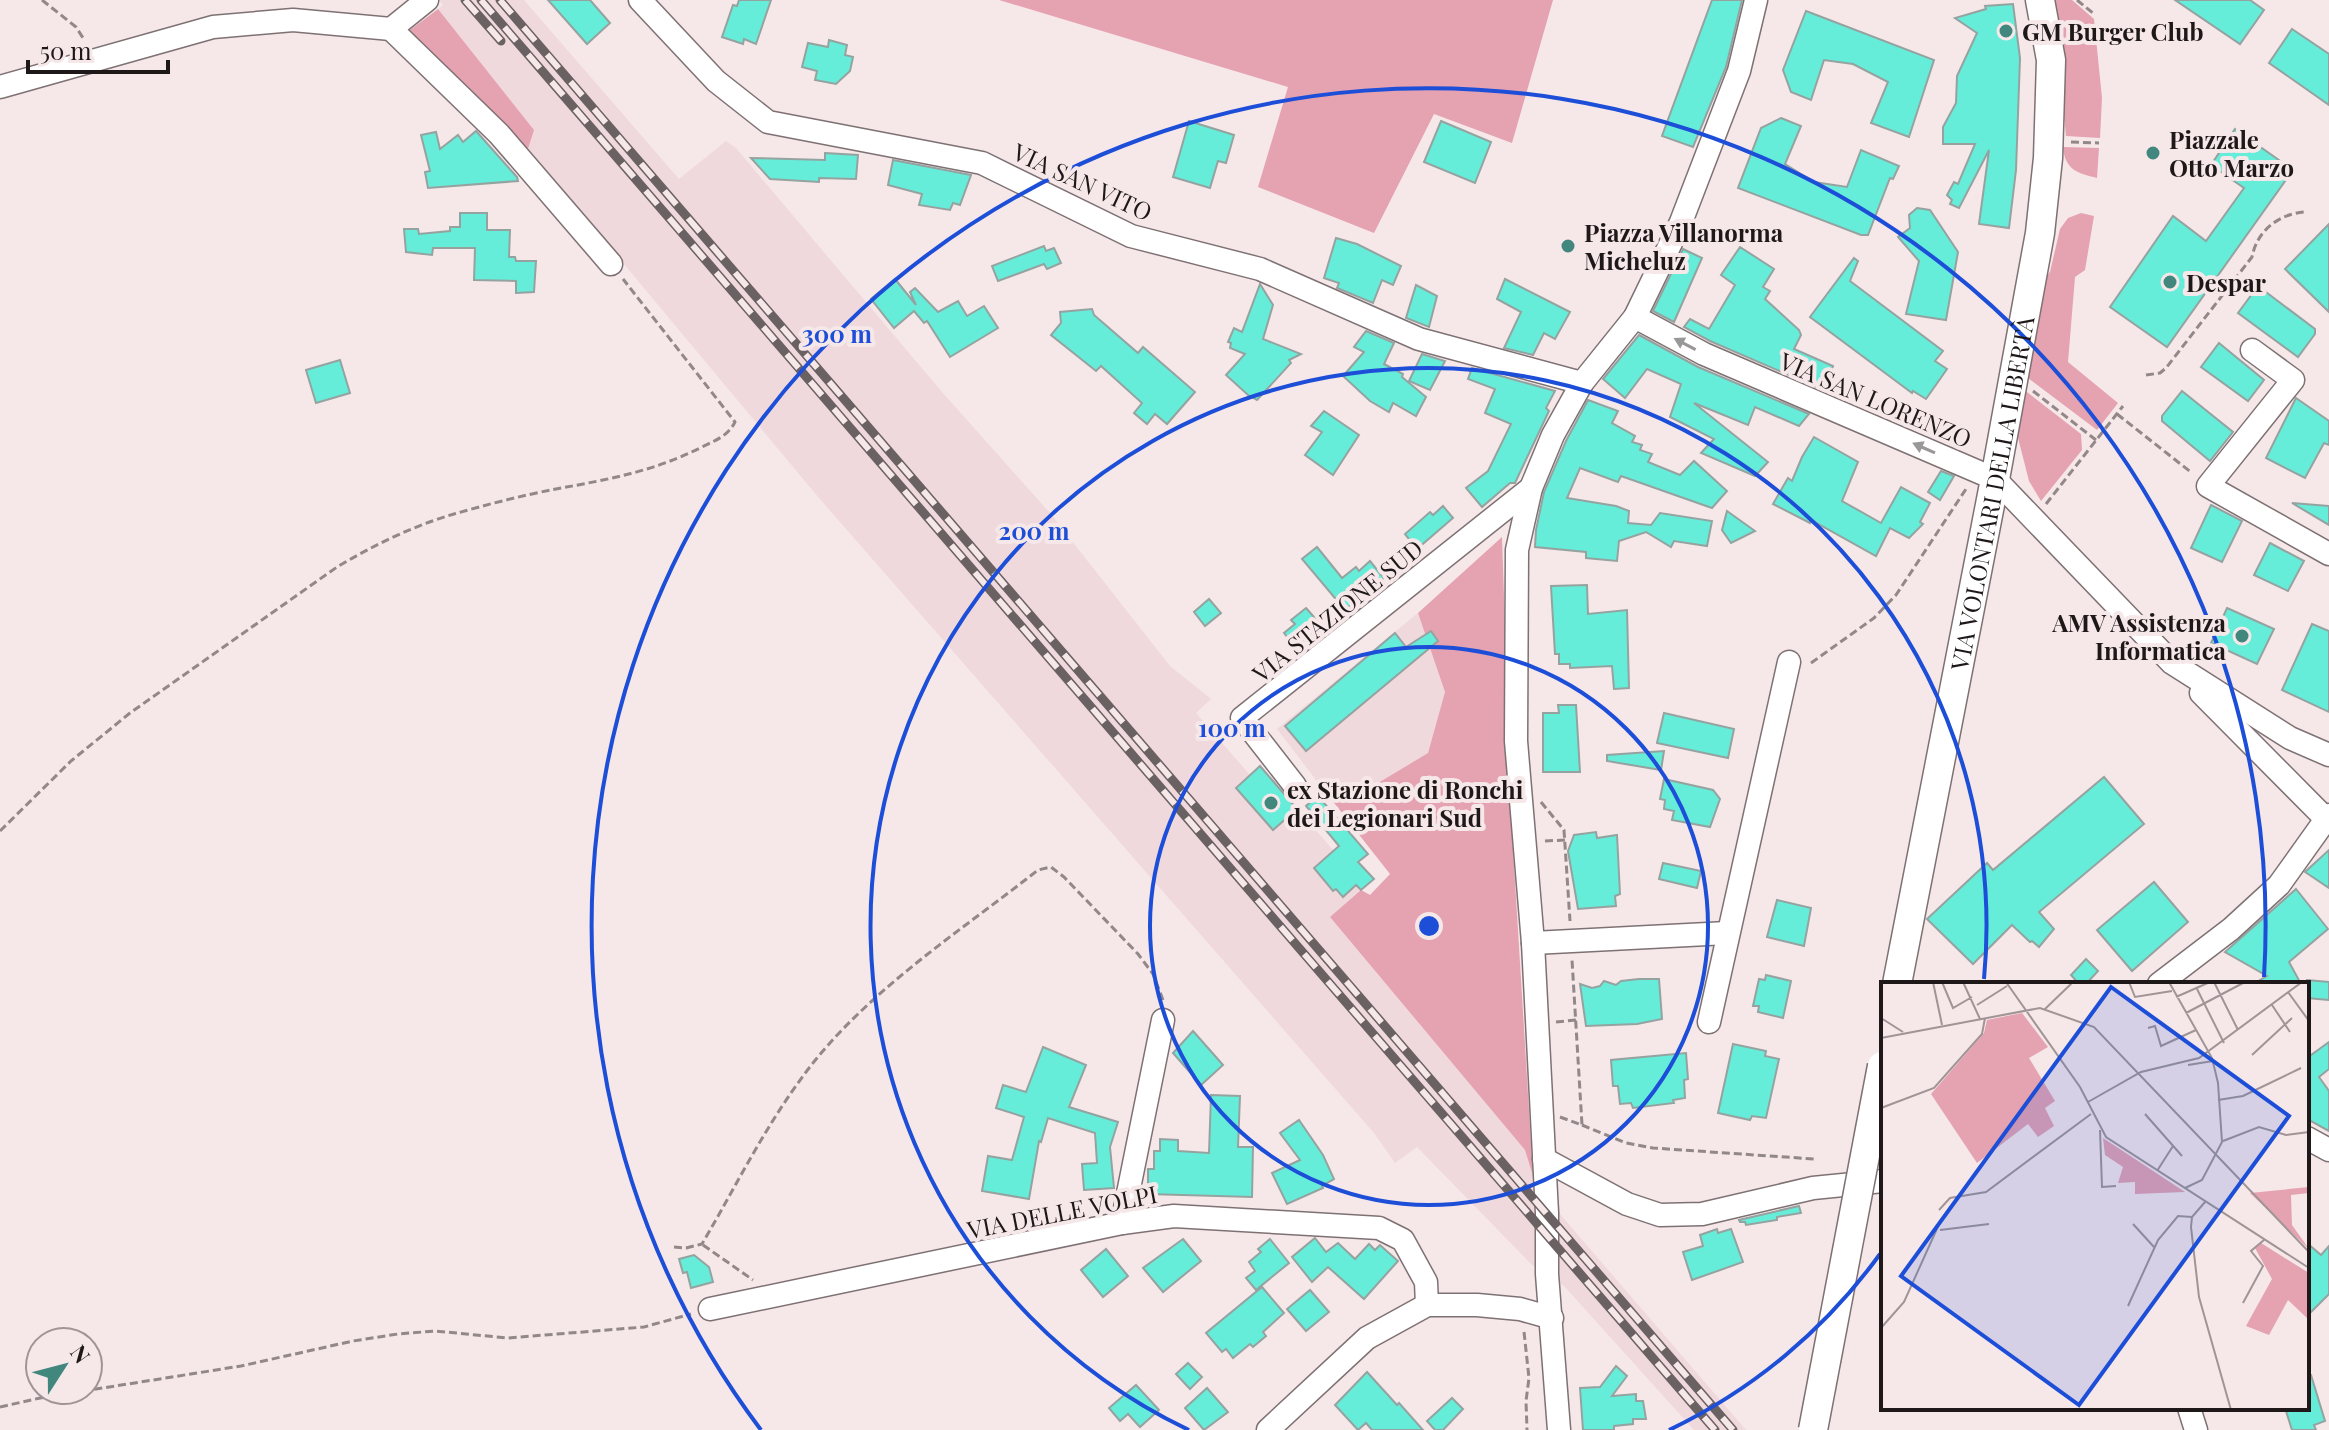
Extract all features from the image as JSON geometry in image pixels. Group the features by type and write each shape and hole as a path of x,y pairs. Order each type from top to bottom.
{"main road":[{"name":"VIA VOLONTARI DELLA LIBERTÀ","path":"1897,982 1985,475 2014,375 2040,233 2051,60 2040,0"},
{"path":"1813,1430 1881,1067"}],"street":[{"path":"391,29 427,0"},
{"name":"VIA SAN VITO","path":"640,0 716,81 768,122 982,163 1131,236 1260,269 1419,339 1582,383"},
{"path":"1559,1430 1547,1274 1533,943 1516,741 1517,550 1531,488 1553,435 1582,383 1635,317 1692,195 1739,71 1756,0"},
{"path":"0,87 213,27 293,20 391,29 499,134 611,264"},
{"name":"VIA SAN LORENZO","path":"1635,317 1704,354 1985,475 2034,519 2172,663 2328,817"},
{"path":"2252,350 2293,380 2208,486 2329,554"},
{"name":"VIA STAZIONE SUD","path":"1295,786 1242,718 1531,488"},
{"name":"VIA SAN LORENZO","path":"2172,663 2282,734 2329,755"},
{"path":"1709,1022 1787,672"},
{"path":"2260,752 2282,734"},
{"path":"2162,982 2231,929 2279,885 2328,817"},
{"path":"1533,943 1727,933"},
{"path":"1122,1223 1163,1020"},
{"path":"2309,1139 2329,1150"},
{"path":"1544,1159 1627,1204 1660,1215 1702,1214 1813,1188 1881,1181"},
{"name":"VIA DELLE VOLPI","path":"710,1309 1122,1223 1174,1216 1379,1228 1403,1240 1426,1282 1427,1305"},
{"path":"1268,1430 1367,1338 1427,1305 1520,1309 1552,1318"},
{"path":"2190,1410 2196,1430"}],"path":[{"path":"42,0 76,27 89,47 93,61"},
{"path":"2077,0 2094,14"},
{"path":"2048,142 2099,143"},
{"path":"2146,375 2160,373 2166,368 2252,257 2258,237 2291,214 2305,212"},
{"path":"0,831 71,761 130,713 337,567 363,552 456,513 631,476 676,460 730,433 735,422 611,264"},
{"path":"2014,375 2096,440"},
{"path":"2034,519 2123,406"},
{"path":"2117,414 2208,486"},
{"path":"1787,672 1874,618 1896,595 1985,475"},
{"path":"1541,802 1561,823 1565,840 1582,1125"},
{"path":"1545,841 1565,840"},
{"path":"674,1247 702,1244 771,1119 818,1057 873,1000 1038,870 1051,867 1064,877 1138,954 1153,974 1163,1000 1163,1020"},
{"path":"1556,1022 1576,1020"},
{"path":"1542,1110 1626,1143 1653,1148 1814,1159"},
{"path":"702,1244 780,1295"},
{"path":"0,1407 241,1366 398,1334 435,1331 508,1338 567,1334 644,1327 710,1309"},
{"path":"1520,1309 1529,1378 1527,1430"}],"shaded area":[{"path":"439,0 524,0 679,179 726,141 736,148 942,392 1050,513 1170,666 1211,699 1196,713 1250,775 1260,766 1353,873 1349,877 1361,890 1330,917 1525,1150 1533,1176 1558,1194 1560,1214 1746,1430 1694,1430 1564,1286 1532,1265 1417,1147 1395,1163 1374,1133 819,498 528,149 534,130 438,9 443,5"},
{"path":"999,0 1553,0 1512,143 1434,114 1374,233 1258,187 1288,87"},
{"path":"2053,0 2072,0 2094,19 2102,98 2100,138 2066,136"},
{"path":"438,9 534,130 528,149 412,40 410,30"},
{"path":"2063,147 2099,148 2097,178 2069,166"},
{"path":"2081,213 2094,216 2085,270 2075,277 2068,362 2118,403 2097,430 2024,375 2038,288 2050,272 2060,229 2068,218"},
{"path":"2023,389 2081,434 2082,450 2041,501 2029,481 2015,426"},
{"path":"1502,537 1512,832 1533,1176 1525,1150 1330,917 1361,890 1370,895 1390,874 1320,785 1378,783 1428,753 1445,692 1418,613"},
{"path":"1418,613 1445,692 1428,753 1378,783 1320,785 1277,729"}],"building":[{"path":"548,0 590,0 610,23 587,44"},
{"path":"739,0 771,0 756,44 744,39 743,44 722,37 733,5 737,6"},
{"path":"1712,0 1742,0 1726,67 1693,147 1662,136"},
{"path":"2175,0 2250,0 2264,10 2240,44"},
{"path":"2013,4 2020,58 2016,170 2009,228 1979,224 1989,150 1959,208 1950,204 1952,200 1947,195 1954,182 1958,184 1975,144 1943,144 1943,127 1956,103 1957,76 1977,33 1955,18 1986,9 1985,6"},
{"path":"1806,11 1934,60 1909,137 1871,123 1888,82 1853,64 1824,60 1811,100 1791,92 1783,70"},
{"path":"2292,29 2329,54 2329,105 2269,63"},
{"path":"829,40 847,45 845,55 853,57 850,71 836,84 815,80 817,71 802,67 808,43 828,47"},
{"path":"1781,118 1801,126 1785,164 1814,182 1847,187 1861,150 1899,166 1893,179 1890,178 1868,235 1738,188 1761,128"},
{"path":"1189,121 1234,135 1226,163 1218,161 1210,188 1173,177"},
{"path":"1441,121 1491,142 1475,183 1424,162"},
{"name":"Despar","path":"2235,129 2293,170 2167,347 2110,307 2173,216 2206,241 2244,188 2211,165"},
{"path":"476,131 518,181 428,188 425,172 430,171 421,135 436,132 440,149 458,135 463,142"},
{"path":"825,153 858,155 856,179 819,178 819,182 770,179 751,158 825,160"},
{"path":"893,160 971,175 960,205 953,203 950,210 919,205 922,194 888,185"},
{"path":"1917,208 1930,210 1958,252 1946,320 1906,314 1919,261 1898,237 1910,228 1909,215"},
{"path":"460,213 487,213 487,230 510,230 509,257 515,257 516,261 536,261 534,292 516,293 516,281 474,280 475,248 433,248 432,255 406,252 404,229 418,229 419,234 450,231 450,227 460,227"},
{"path":"2329,224 2329,312 2285,269"},
{"path":"1336,238 1357,244 1401,266 1393,285 1382,280 1373,303 1337,288 1339,283 1324,278"},
{"path":"1044,246 1046,251 1054,248 1061,263 1047,269 1044,264 998,281 992,266"},
{"path":"1740,247 1774,269 1763,287 1770,291 1765,299 1799,330 1801,335 1794,349 1833,366 1827,381 1832,383 1828,392 1684,327 1690,319 1709,329 1735,285 1721,275"},
{"path":"1683,249 1702,258 1674,322 1653,311"},
{"path":"1854,258 1858,261 1850,281 1943,351 1935,361 1947,369 1926,399 1912,393 1810,317"},
{"path":"895,279 916,305 910,292 915,288 938,312 958,301 967,316 984,306 998,328 950,357 927,321 924,323 914,311 894,328 871,299"},
{"path":"1505,279 1570,312 1555,339 1544,333 1533,355 1504,348 1521,312 1497,299"},
{"path":"1260,284 1273,305 1263,339 1301,354 1289,360 1291,363 1257,400 1226,375 1245,354 1230,348 1231,343 1228,342 1234,328 1242,332"},
{"path":"1416,285 1437,296 1429,327 1406,318"},
{"path":"2258,286 2315,329 2315,334 2298,357 2238,313"},
{"path":"1092,309 1094,315 1138,353 1143,347 1195,392 1167,424 1155,414 1147,424 1134,413 1142,403 1101,366 1096,371 1051,335 1061,323 1060,312"},
{"path":"1366,331 1394,343 1384,364 1403,374 1402,377 1426,397 1416,416 1393,403 1389,412 1370,401 1343,376 1364,352 1354,347"},
{"path":"1639,335 1698,367 1809,414 1799,426 1755,407 1748,425 1694,403 1768,462 1755,476 1701,453 1714,439 1670,417 1681,384 1647,369 1625,398 1603,379"},
{"path":"2219,343 2264,380 2248,401 2201,367"},
{"path":"1422,354 1445,361 1430,390 1409,381"},
{"path":"340,360 350,393 316,403 306,370"},
{"path":"1472,368 1555,391 1546,408 1549,411 1515,483 1510,483 1482,507 1466,488 1488,471 1511,424 1485,413 1495,389 1468,379"},
{"path":"2182,391 2233,432 2210,461 2162,421 2162,416"},
{"path":"2296,398 2329,421 2329,445 2324,443 2305,478 2266,458"},
{"path":"1588,400 1618,411 1612,423 1635,436 1632,442 1642,445 1640,450 1652,454 1648,462 1680,475 1694,461 1727,491 1712,508 1621,476 1618,482 1580,468 1567,498 1629,511 1628,523 1651,525 1660,513 1712,521 1707,546 1674,541 1671,547 1646,532 1619,541 1617,561 1586,558 1586,552 1535,547 1544,492"},
{"path":"1324,411 1359,435 1333,475 1305,455 1322,432 1311,426"},
{"path":"1814,437 1858,462 1842,501 1881,523 1901,487 1930,503 1920,522 1923,524 1909,538 1890,528 1876,556 1811,520 1810,523 1773,504 1788,478 1792,481"},
{"path":"1941,471 1954,476 1940,500 1928,492"},
{"path":"2292,503 2329,506 2329,525"},
{"path":"2211,505 2242,521 2222,562 2191,548"},
{"path":"1443,506 1453,518 1417,549 1405,534 1430,512 1433,515"},
{"path":"1727,511 1755,531 1731,543 1722,530"},
{"path":"2270,543 2304,561 2288,591 2254,575"},
{"path":"1317,547 1342,578 1356,567 1359,571 1370,561 1384,578 1345,610 1302,559"},
{"path":"1587,585 1588,614 1627,610 1629,688 1614,689 1612,666 1570,668 1570,664 1559,664 1559,654 1555,654 1551,586"},
{"path":"1209,599 1221,613 1205,626 1194,612"},
{"path":"1306,608 1323,627 1296,648 1284,633 1295,624 1291,620"},
{"name":"AMV Assistenza Informatica","path":"2227,608 2274,629 2257,664 2211,643"},
{"path":"2312,624 2329,631 2329,712 2282,690"},
{"path":"1431,631 1438,641 1306,751 1285,726 1395,633 1406,647"},
{"path":"1558,705 1576,705 1580,772 1543,772 1543,713 1559,713"},
{"path":"1664,713 1734,729 1728,758 1657,743"},
{"path":"1664,751 1661,770 1607,761 1607,755"},
{"name":"ex Stazione di Ronchi dei Legionari Sud","path":"1260,766 1297,809 1273,830 1236,788"},
{"path":"2104,777 2144,824 2039,912 2054,929 2039,947 2012,925 1973,964 1927,919 1987,863 1993,870"},
{"path":"1664,779 1713,790 1720,799 1710,827 1672,820 1674,811 1664,809 1665,800 1660,799"},
{"path":"1318,796 1368,854 1358,862 1374,879 1361,890 1356,885 1343,897 1336,889 1333,891 1314,868 1339,846 1306,806"},
{"path":"1596,832 1597,838 1617,835 1620,894 1615,896 1616,906 1578,909 1568,851 1574,835"},
{"path":"2329,850 2329,888 2305,872"},
{"path":"1663,863 1701,871 1697,888 1659,879"},
{"path":"2154,882 2188,922 2132,971 2097,930"},
{"path":"2296,889 2328,929 2289,962 2300,982 2256,982 2267,976 2225,952"},
{"path":"1777,900 1811,908 1804,946 1767,937"},
{"path":"2086,959 2098,971 2088,982 2077,982 2071,975"},
{"path":"1766,975 1791,981 1783,1018 1758,1012 1759,1006 1753,1006 1759,979 1765,980"},
{"path":"1659,979 1662,1019 1637,1024 1586,1026 1580,984 1592,988 1604,981 1616,985 1621,981"},
{"path":"2307,982 2329,982 2329,1000 2309,998"},
{"path":"1193,1031 1223,1065 1201,1085 1173,1053"},
{"path":"2329,1042 2329,1069 2319,1077 2329,1091 2329,1131 2309,1120 2309,1057"},
{"path":"1733,1044 1766,1051 1765,1056 1779,1059 1766,1118 1752,1116 1750,1120 1718,1113"},
{"path":"1043,1047 1086,1065 1069,1107 1118,1122 1110,1147 1114,1188 1084,1190 1082,1164 1097,1163 1095,1133 1048,1118 1039,1141 1029,1199 982,1191 988,1156 1012,1160 1024,1117 996,1108 1003,1085 1026,1092"},
{"path":"1686,1053 1688,1079 1684,1080 1685,1098 1673,1100 1674,1103 1633,1108 1631,1103 1620,1104 1618,1086 1613,1086 1611,1060"},
{"path":"1211,1095 1240,1096 1238,1147 1253,1147 1252,1197 1148,1194 1148,1169 1154,1169 1154,1151 1160,1151 1160,1139 1178,1140 1178,1151 1209,1153"},
{"path":"1299,1120 1323,1155 1334,1179 1323,1188 1287,1204 1272,1173 1300,1160 1280,1133"},
{"path":"1799,1206 1801,1213 1777,1217 1777,1220 1746,1225 1739,1220"},
{"path":"1717,1229 1718,1233 1731,1229 1743,1262 1692,1280 1683,1252 1703,1246 1700,1235"},
{"path":"1315,1238 1326,1252 1338,1243 1355,1259 1369,1244 1375,1250 1380,1245 1398,1261 1364,1299 1328,1267 1312,1282 1292,1257"},
{"path":"1183,1239 1201,1261 1163,1292 1143,1268"},
{"path":"1270,1239 1289,1263 1256,1290 1246,1278 1255,1271 1249,1262"},
{"path":"2309,1245 2321,1255 2329,1246 2329,1294 2309,1314"},
{"path":"1106,1249 1128,1276 1103,1297 1081,1270"},
{"path":"694,1255 709,1267 713,1282 691,1288 687,1272 683,1273 679,1259"},
{"path":"1262,1287 1284,1313 1263,1332 1266,1336 1233,1358 1226,1349 1222,1352 1206,1333"},
{"path":"1310,1290 1329,1312 1306,1331 1287,1309"},
{"path":"1188,1363 1202,1377 1190,1389 1176,1374"},
{"path":"1616,1366 1627,1376 1612,1396 1636,1394 1636,1401 1643,1401 1646,1419 1633,1419 1633,1424 1614,1426 1614,1430 1583,1430 1580,1388 1600,1387"},
{"path":"1367,1372 1423,1430 1372,1430 1366,1423 1358,1430 1335,1405"},
{"path":"2311,1375 2325,1421 2314,1425 2316,1430 2292,1430 2286,1410 2309,1410"},
{"path":"1136,1385 1159,1410 1140,1427 1128,1414 1120,1421 1109,1408"},
{"path":"1207,1388 1228,1412 1204,1430 1185,1408"},
{"path":"1452,1398 1463,1409 1443,1430 1435,1430 1427,1421"}],"railway":[{"path":"465,0 501,41"},
{"path":"481,0 1715,1430"},
{"path":"500,0 1733,1430"}],"place":[{"name":"GM Burger Club","path":"2006,31"},
{"name":"Piazzale Otto Marzo","path":"2153,153"},
{"name":"Piazza Villanorma Micheluz","path":"1568,246"},
{"name":"Despar","path":"2170,282"},
{"name":"AMV Assistenza Informatica","path":"2242,636"},
{"name":"ex Stazione di Ronchi dei Legionari Sud","path":"1271,803"}]}
